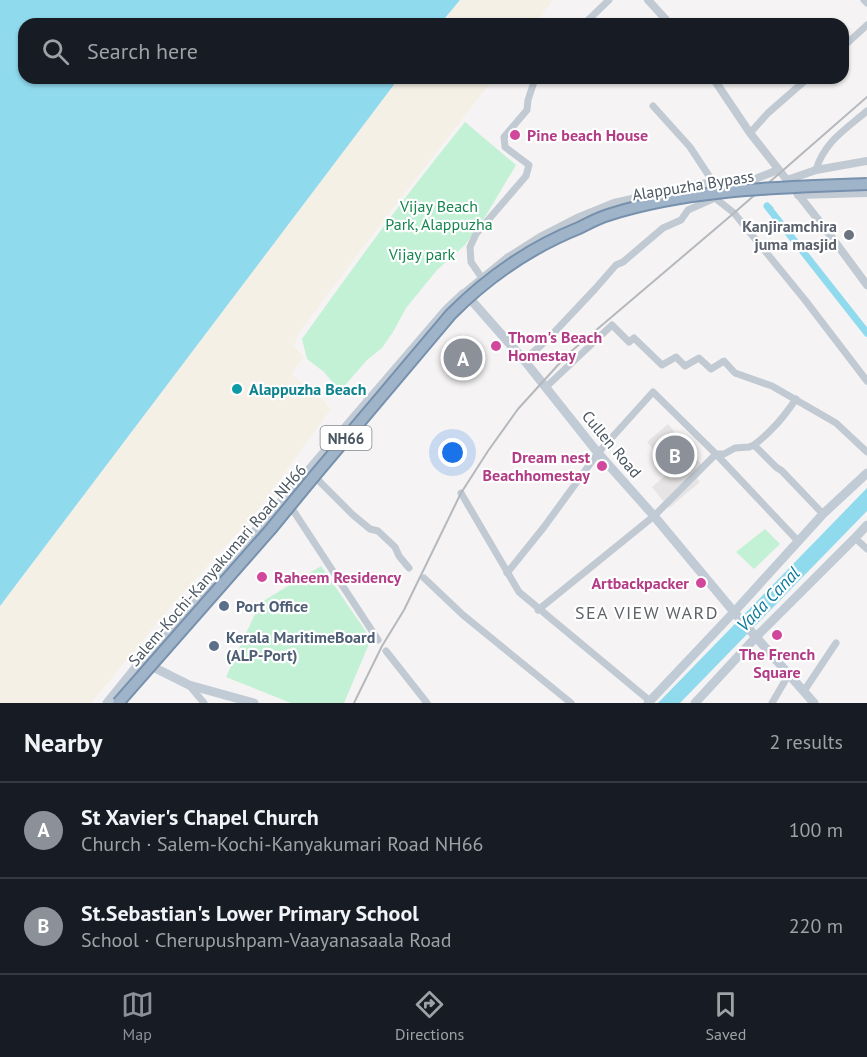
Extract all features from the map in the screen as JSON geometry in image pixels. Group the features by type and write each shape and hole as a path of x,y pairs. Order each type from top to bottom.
{"highway":[{"name":"NH66","path":"785,184 867,184"},
{"name":"Alappuzha Bypass","path":"607,215 670,200 785,184"},
{"name":"Salem-Kochi-Kanyakumari Road NH66","path":"118,703 270,530 451,314 471,294 513,262 541,245 607,215"}],"main road":[{"name":"Cullen Road","path":"463,294 524,360 598,453 755,637"},
{"path":"107,703 447,309 463,294"},
{"path":"649,702 735,614 823,514 867,473"},
{"path":"695,703 755,637 867,525"},
{"path":"755,637 814,703"},
{"path":"141,661 189,685 254,703"}],"street":[{"path":"590,18 609,0"},
{"path":"648,0 664,18"},
{"path":"849,42 867,25"},
{"path":"482,278 471,262 470,247 476,234 526,176 529,165 505,147 504,137 527,110 533,84"},
{"path":"717,84 778,170 785,184 798,195 867,285"},
{"path":"750,133 768,113 801,84"},
{"path":"653,106 690,147 713,182"},
{"path":"816,170 822,153 832,140 867,111"},
{"path":"785,184 816,170 867,161"},
{"path":"463,294 507,258 542,236 614,203 699,184 755,179 778,170"},
{"path":"798,195 867,193"},
{"path":"524,360 546,341 616,264 623,261 663,228 681,220 688,210 715,198 734,213 867,381"},
{"path":"546,387 612,325 629,342 634,338 662,365 676,357 685,366 699,358 711,369 724,361 735,373 772,386 836,423 867,452"},
{"path":"507,573 598,453 653,392 716,454 798,541"},
{"path":"538,610 654,516 716,454 752,446 767,435 784,418 795,399"},
{"path":"752,446 782,471 823,514"},
{"path":"308,471 369,529 378,531 386,538 409,568"},
{"path":"461,493 519,592 649,702"},
{"path":"285,497 378,640"},
{"path":"855,538 867,549"},
{"path":"424,578 463,615 571,703"},
{"path":"804,691 836,643"},
{"path":"387,651 427,703"},
{"path":"772,703 789,674"},
{"path":"189,685 204,703"}],"shaded area":[{"path":"668,424 703,467 694,475 700,482 669,508 652,487 671,471 647,442"}],"green space":[{"name":"Vijay Beach Park, Alappuzha","path":"465,122 516,165 485,217 465,245 437,270 406,308 382,348 367,360 340,391 324,372 307,359 302,339 382,229"},
{"path":"765,529 780,544 754,569 736,552"},
{"path":"321,566 371,639 344,703 291,703 226,677 260,603"}],"sand":[{"path":"460,0 553,0 540,18 445,18"},
{"name":"Alappuzha Beach","path":"394,84 489,84 298,334 294,346 304,357 291,374 326,403 330,410 256,512 172,605 91,703 0,703 0,606"}],"water":[{"path":"0,0 460,0 445,18 18,18 18,84 394,84 0,606"},
{"name":"Vada Canal","path":"867,488 867,511 680,703 658,703"}],"waterway":[{"path":"770,209 767,206 867,333"}],"railway":[{"path":"354,703 382,646 404,610 461,493 518,409 568,354 867,97"}],"place":[{"name":"Pine beach House","path":"515,135"},
{"name":"Kanjiramchira juma masjid","path":"849,235"},
{"name":"Thom's Beach Homestay","path":"496,346"},
{"name":"St Xavier's Chapel Church","path":"463,358"},
{"name":"Alappuzha Beach","path":"237,389"},
{"name":"St.Sebastian's Lower Primary School","path":"675,455"},
{"name":"Dream nest Beachhomestay","path":"602,466"},
{"name":"Raheem Residency","path":"262,577"},
{"name":"Artbackpacker","path":"701,583"},
{"name":"Port Office","path":"224,606"},
{"name":"The French Square","path":"777,635"},
{"name":"Kerala MaritimeBoard (ALP-Port)","path":"214,646"}],"district":[{"name":"SEA VIEW WARD","path":"647,612"}],"park label":[{"name":"Vijay park","path":"422,254"}]}
